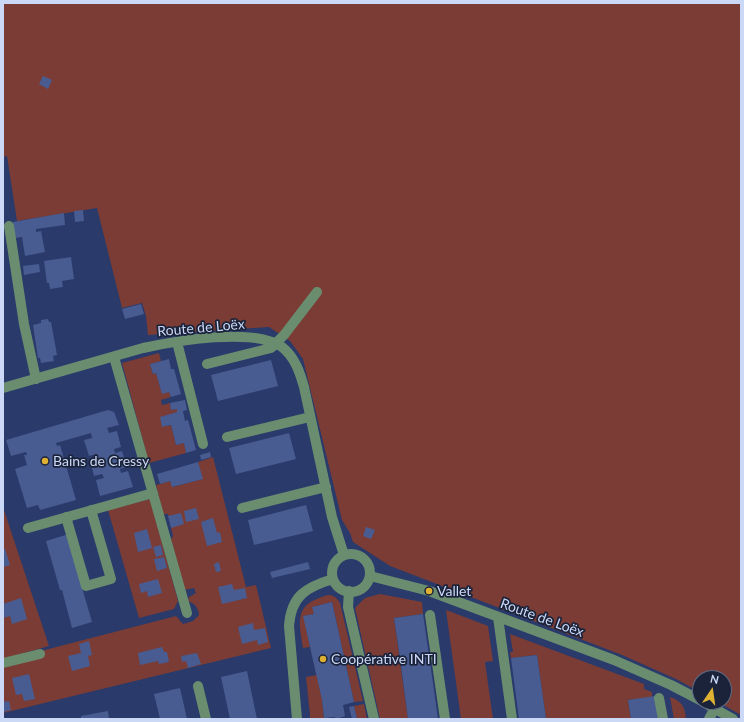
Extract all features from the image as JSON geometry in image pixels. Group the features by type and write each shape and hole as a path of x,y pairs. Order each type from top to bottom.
{"street":[{"path":"9,226 24,324 36,380"},
{"path":"207,364 268,349 276,344 317,292"},
{"name":"Route de Loëx","path":"3,388 36,380 143,348 177,342 234,337 260,338 276,344 289,354 300,373 332,517 344,555"},
{"path":"177,342 203,444"},
{"path":"114,357 186,613"},
{"path":"227,437 310,417"},
{"path":"242,508 326,487"},
{"path":"28,528 153,493"},
{"path":"66,517 86,586 111,579 91,510"},
{"path":"355,554 366,561 369,566 370,576 367,582 360,589 349,591 338,587 333,579 332,574 334,563 344,555 355,554"},
{"name":"Route de Loëx","path":"370,576 429,592 498,617 641,671 692,696"},
{"path":"297,719 289,626 291,612 296,600 302,594 311,587 333,579"},
{"path":"349,591 348,607 374,719"},
{"path":"430,615 444,719"},
{"path":"498,617 512,719"},
{"path":"3,663 40,654"},
{"path":"198,686 206,719"},
{"path":"659,698 662,719"},
{"path":"717,710 733,719"}],"shaded area":[{"path":"3,3 741,3 741,715 732,710 732,670 692,670 692,688 622,655 390,566 353,542 350,533 342,520 303,359 290,341 269,327 148,335 146,316 142,303 122,308 97,208 17,221 7,156 3,157"},
{"path":"159,353 161,361 150,364 153,374 156,373 162,393 169,392 171,397 161,400 162,405 170,403 171,410 177,409 177,412 165,416 168,426 171,425 176,445 184,443 186,453 149,463 122,363"},
{"path":"213,457 246,587 256,585 271,648 3,713 3,665 41,651 176,616 183,624 193,621 199,615 196,606 188,601 189,597 196,593 194,588 184,590 171,539 173,536 168,514 163,514 156,485 170,481 173,487 202,479 198,462"},
{"path":"150,499 178,601 174,609 139,618 108,510"},
{"path":"3,507 49,646 3,659"},
{"path":"380,594 422,602 423,614 394,618 408,719 380,719 355,608 365,598"},
{"path":"328,595 335,597 340,603 363,701 354,702 332,602 313,607 314,614 304,616 310,647 303,648 300,628 301,614 309,603"},
{"path":"446,610 488,626 493,661 485,662 493,719 461,719"},
{"path":"510,634 644,684 644,689 652,692 652,697 628,700 631,719 546,719 537,655 511,658 510,652 513,652"},
{"path":"317,675 324,719 310,719 306,677"},
{"path":"670,697 677,700 682,705 685,711 686,719 674,719"},
{"path":"364,704 367,719 357,719 354,706"}],"building":[{"path":"43,76 52,80 48,89 39,84"},
{"path":"83,210 84,221 75,222 74,211"},
{"path":"64,213 65,225 36,229 36,232 41,231 45,252 25,256 22,237 15,238 13,222"},
{"path":"71,257 74,279 62,281 63,287 50,289 49,283 47,283 44,261"},
{"path":"39,264 40,272 24,275 23,266"},
{"path":"141,304 144,314 125,319 122,309"},
{"path":"48,319 49,322 51,322 57,355 53,356 54,361 41,363 40,358 38,358 33,325 41,323 41,320"},
{"path":"169,359 171,369 174,369 181,394 171,397 169,392 162,394 156,373 153,374 150,364"},
{"path":"271,360 278,386 218,401 211,375"},
{"path":"185,400 187,410 183,411 185,421 188,420 196,450 186,453 184,443 176,445 171,425 162,427 160,417 177,412 177,409 171,410 170,403"},
{"name":"Bains de Cressy","path":"108,410 114,412 119,425 107,428 109,433 117,431 121,447 114,449 115,453 122,451 127,467 120,469 121,473 128,471 133,487 100,496 96,480 104,478 102,474 94,476 90,460 98,458 97,454 89,456 84,440 92,438 91,433 56,443 57,446 60,445 76,500 40,510 38,505 27,508 15,469 27,465 24,455 27,455 26,452 11,456 6,440"},
{"path":"289,433 296,459 236,474 229,448"},
{"path":"210,452 211,457 201,460 200,455"},
{"path":"198,462 203,479 172,487 170,481 160,484 157,474"},
{"path":"306,505 313,531 254,545 248,520"},
{"path":"196,508 199,519 186,522 184,511"},
{"path":"181,513 184,524 171,528 168,516"},
{"path":"213,518 217,533 220,532 222,542 207,546 201,522"},
{"path":"366,527 375,530 371,539 363,536"},
{"path":"147,529 152,548 138,552 134,533"},
{"path":"69,534 92,622 72,628 62,590 60,590 46,541"},
{"path":"161,545 163,555 156,557 153,547"},
{"path":"3,549 5,549 10,565 3,567"},
{"path":"164,557 167,568 157,571 154,559"},
{"path":"219,562 221,571 216,572 214,564"},
{"path":"308,562 310,569 272,578 270,572"},
{"path":"158,579 162,593 148,597 147,591 141,593 139,584"},
{"path":"232,584 234,590 245,588 247,598 222,604 218,587"},
{"path":"21,598 27,619 12,624 10,616 3,618 3,604"},
{"name":"Coopérative INTI","path":"332,602 354,702 343,705 345,716 336,719 335,717 324,718 322,700 303,616 314,614 312,607"},
{"path":"423,614 438,719 408,719 394,618"},
{"path":"253,623 254,630 265,628 268,642 258,645 257,640 242,644 238,627"},
{"path":"89,641 92,655 88,656 90,666 72,671 68,656 81,653 79,644"},
{"path":"162,647 164,652 167,652 169,662 159,664 158,661 140,665 138,653"},
{"path":"197,653 201,664 188,668 186,661 182,662 181,656"},
{"path":"537,655 546,719 519,719 511,658"},
{"path":"247,671 257,719 230,719 221,677"},
{"path":"29,674 35,699 24,701 22,694 16,695 12,678"},
{"path":"180,688 187,719 160,719 154,694"},
{"path":"655,696 658,719 631,719 628,700"},
{"path":"9,701 11,710 3,712 3,702"},
{"path":"354,706 357,719 352,719 349,707"},
{"path":"108,711 109,719 81,719 81,716"}],"place":[{"name":"Bains de Cressy","path":"45,461"},
{"name":"Vallet","path":"429,591"},
{"name":"Coopérative INTI","path":"323,659"}]}
